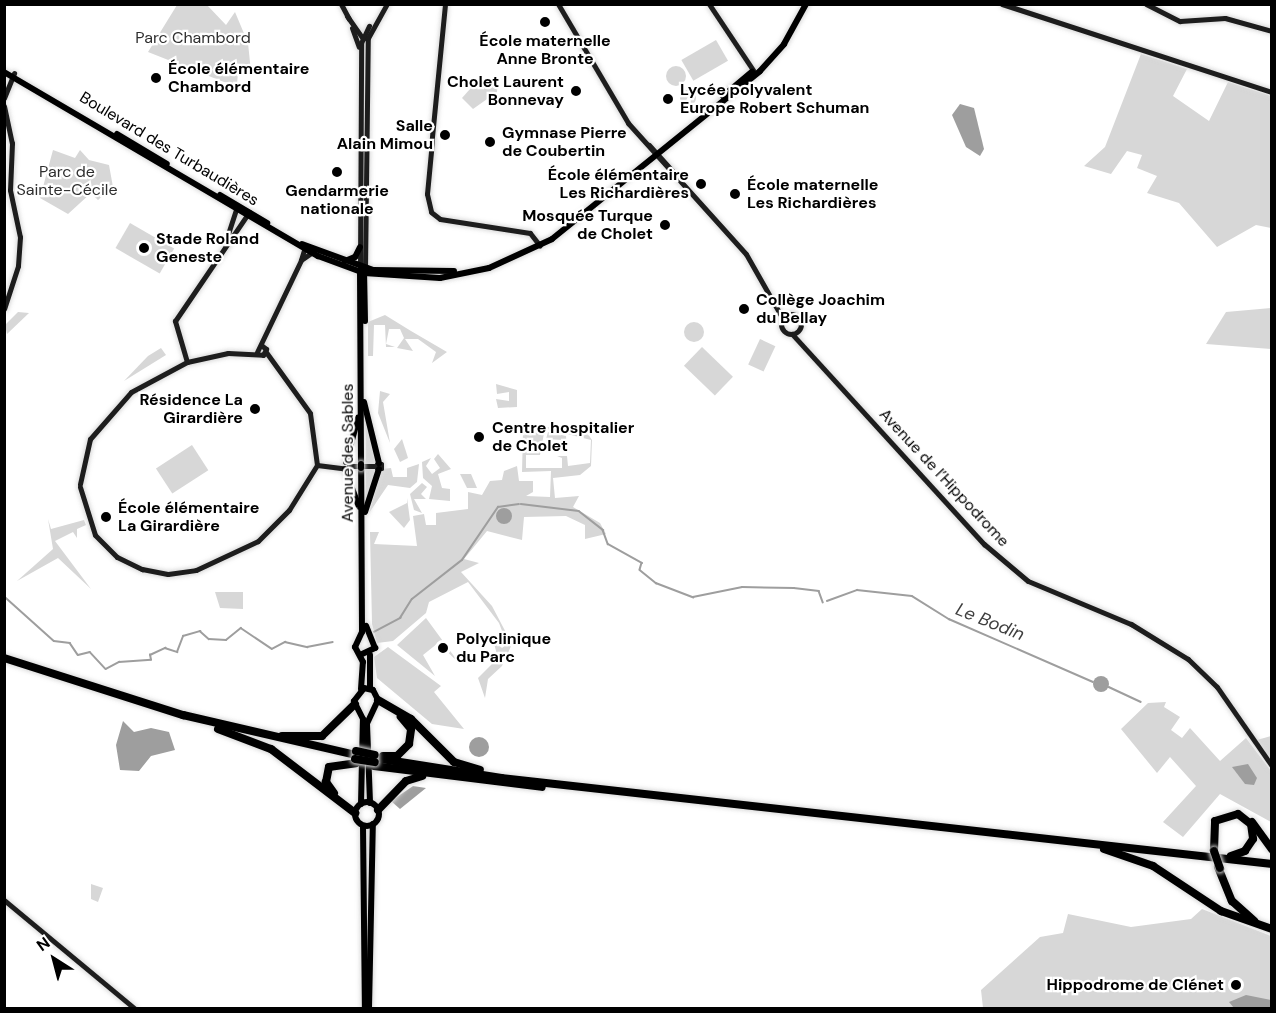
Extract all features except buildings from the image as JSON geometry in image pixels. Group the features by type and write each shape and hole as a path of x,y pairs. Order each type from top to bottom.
{"highway":[{"path":"4,660 183,715 356,757"},
{"path":"4,660 218,729 271,749 358,808"},
{"path":"374,706 402,717 412,735 400,754 375,760"},
{"path":"374,706 411,719 453,762 520,782"},
{"path":"282,736 322,736 358,707"},
{"path":"183,715 282,736 356,757"},
{"path":"218,729 356,757 520,782"},
{"path":"356,757 333,764 325,777 331,791 358,808"},
{"path":"375,760 437,777"},
{"path":"378,810 410,779 437,777 536,783 1210,852 1272,866"},
{"path":"536,783 1104,849 1272,866"},
{"path":"1272,850 1247,816 1230,811 1209,827 1210,852 1236,907 1272,928"},
{"path":"1234,813 1248,821 1253,836 1245,851 1210,852 1211,832 1219,817 1234,813"},
{"path":"1104,849 1159,869 1221,911 1272,928"}],"main road":[{"path":"341,4 362,38 367,72 362,270"},
{"path":"362,270 360,247 362,38 387,4"},
{"path":"445,4 426,201 431,212 440,219 530,233 539,244"},
{"path":"560,4 654,153 746,254 777,300 800,320 799,330 792,334 783,330 783,319 777,300"},
{"path":"560,4 654,153"},
{"path":"709,4 754,73"},
{"path":"364,289 370,279 383,276 470,273 539,244 754,73 781,42 804,4"},
{"path":"1002,4 1272,92"},
{"path":"1146,4 1180,21 1225,18 1272,31"},
{"path":"4,70 13,75 4,98"},
{"name":"Boulevard des Turbaudières","path":"13,75 240,204 309,251 362,270"},
{"name":"Boulevard des Turbaudières","path":"13,75 235,212 309,251 362,270"},
{"path":"4,106 12,142 10,190 20,237 18,266 4,309"},
{"path":"228,236 235,212 240,204"},
{"path":"187,362 175,321 228,236 250,210"},
{"path":"362,270 449,272 486,264 539,244"},
{"path":"338,260 354,259 360,247"},
{"path":"257,352 301,260 309,251"},
{"path":"362,270 383,276"},
{"name":"Avenue des Sables","path":"361,638 364,402 362,270"},
{"name":"Avenue des Sables","path":"362,270 363,466"},
{"path":"783,319 791,314"},
{"name":"Avenue de l’Hippodrome","path":"799,330 803,341"},
{"name":"Avenue de l’Hippodrome","path":"792,334 803,341 984,544 1028,581 1131,624 1188,659 1223,694 1272,766"},
{"path":"261,345 313,418 317,465 294,505 265,535 222,561 175,574 135,567 109,550 90,525 80,486 87,446 106,417 142,384 187,362 257,352 265,353"},
{"path":"363,512 378,466 364,402"},
{"path":"361,409 345,466 363,512"},
{"path":"317,465 378,466"},
{"name":"Avenue des Sables","path":"363,512 369,638"},
{"path":"367,1008 363,826 358,808 360,655 355,647 361,638 369,638 375,646 370,655 370,689 374,706 370,803"},
{"path":"360,655 370,655"},
{"path":"361,689 370,689"},
{"path":"358,707 374,706"},
{"path":"358,808 370,803"},
{"path":"367,1008 373,824 378,810 370,803"},
{"path":"363,826 373,824"},
{"path":"4,900 134,1008"}],"green space":[{"name":"Parc Chambord","path":"177,5 207,5 226,25 235,12 248,43 251,72 238,73 237,84 224,82 148,52"},
{"path":"716,40 728,61 693,81 681,60"},
{"path":"1141,54 1187,69 1173,96 1209,121 1228,82 1271,96 1271,228 1256,225 1217,247 1179,203 1147,193 1157,176 1137,168 1142,155 1127,151 1111,174 1084,166 1105,147"},
{"path":"676,66 683,69 686,76 683,83 676,86 669,83 666,76 669,69"},
{"path":"478,80 498,81 497,92 473,109 462,98"},
{"path":"688,90 694,92 696,98 694,104 688,106 682,104 680,98 682,92"},
{"name":"Parc de Sainte-Cécile","path":"53,150 75,158 80,150 89,160 109,165 113,187 98,200 91,193 68,214 40,198"},
{"name":"Stade Roland Geneste","path":"130,223 174,248 160,274 115,248"},
{"path":"1271,308 1271,349 1206,344 1226,312"},
{"path":"18,312 29,313 7,334 5,325"},
{"path":"385,315 447,352 432,363 436,352 418,339 405,339 413,351 397,348 404,338 400,329 389,329 386,344 395,347 386,347 385,325 374,325 373,356 368,356 368,322"},
{"path":"694,322 701,325 704,332 701,339 694,342 687,339 684,332 687,325"},
{"path":"760,339 775,346 764,372 748,364"},
{"path":"702,347 733,377 715,396 684,366"},
{"path":"161,348 166,355 124,381 148,356"},
{"path":"496,384 517,390 517,407 498,408 496,399 509,401 509,392 497,394"},
{"path":"380,391 390,394 383,402 390,443 378,413"},
{"path":"366,422 377,460 374,464 366,464"},
{"path":"524,423 588,434 592,440 591,466 580,475 553,478 555,498 579,496 573,507 600,523 606,534 585,539 585,525 566,516 524,517 522,540 487,531 464,559 479,563 461,572 492,606 512,644 502,666 488,679 485,698 478,678 498,658 493,640 502,648 507,644 499,623 468,582 429,602 426,613 393,641 377,643 372,624 370,532 379,532 374,544 417,546 413,516 424,514 426,525 436,525 436,513 468,509 468,492 482,495 490,481 502,480 504,471 517,466 519,481 533,481 533,492 526,496 550,497 551,471 522,472 523,432 544,433 540,455 526,455 526,468 562,468 562,458 557,456 567,456 568,466 590,463 591,440"},
{"path":"548,432 566,436 567,450 557,451 562,450 562,440 546,439"},
{"path":"402,439 408,458 400,462 394,449"},
{"path":"192,445 208,470 172,494 156,468"},
{"path":"438,454 451,469 438,474 442,488 450,489 450,501 429,499 432,486 423,478 422,462 431,458 426,466 432,474 440,468 434,459"},
{"path":"419,464 417,482 410,488 388,485 369,513 382,469 391,468 393,477 407,477 407,468"},
{"path":"366,468 376,470 366,502"},
{"path":"460,474 471,474 477,488 467,488"},
{"path":"422,483 427,487 421,494 426,499 414,499 422,513 414,510 410,494"},
{"path":"407,498 410,520 404,528 389,512 407,503"},
{"path":"48,519 51,529 84,520 86,525 77,529 77,538 73,532 55,541 91,589 58,558 17,581 53,549"},
{"path":"215,592 243,592 243,609 220,608"},
{"path":"426,618 459,663 438,643 423,655 435,676 397,645"},
{"path":"388,647 441,686 434,692 464,729 432,724 377,678 374,657"},
{"path":"1166,702 1164,707 1180,717 1171,730 1182,738 1190,728 1220,761 1246,738 1271,771 1271,822 1220,794 1183,837 1163,822 1196,786 1170,757 1157,773 1121,729 1148,703"},
{"path":"1272,736 1271,760 1257,740"},
{"path":"91,884 103,888 98,902 91,899"},
{"path":"1202,909 1271,936 1271,1008 983,1008 981,990 1040,937 1063,933 1068,914 1131,927 1191,919"}],"shaded area":[{"path":"960,104 974,108 984,149 980,156 966,147 952,115"},
{"path":"504,508 512,516 504,524 496,516"},
{"path":"1101,676 1107,678 1109,684 1107,690 1101,692 1095,690 1093,684 1095,678"},
{"path":"123,721 134,732 151,728 169,732 175,750 151,756 139,771 120,770 116,745"},
{"path":"479,737 486,740 489,747 486,754 479,757 472,754 469,747 472,740"},
{"path":"1248,764 1257,778 1254,785 1245,784 1232,767"},
{"path":"413,786 426,788 400,809 391,801"},
{"path":"1246,995 1271,1000 1271,1008 1234,1008 1229,1002"}],"waterway":[{"path":"374,632 400,618 412,599 462,560 498,507 519,504"},
{"name":"Le Bodin","path":"521,504 579,511 603,530 608,544 642,563 640,570 656,583 693,597 742,587 794,588 819,591 823,602"},
{"name":"Le Bodin","path":"827,601 857,590 912,596 949,619 1093,682"},
{"path":"4,596 54,641 70,643 78,655 90,652 106,669 119,662 151,660 150,655 165,648 177,652 183,636 200,631 209,639 226,640 241,628 272,649 285,642 307,647 333,642"},
{"name":"Le Bodin","path":"1109,687 1141,702"}],"place":[{"name":"École maternelle Anne Bronte","path":"545,22"},
{"name":"École élémentaire Chambord","path":"156,78"},
{"name":"Cholet Laurent Bonnevay","path":"576,91"},
{"name":"Lycée polyvalent Europe Robert Schuman","path":"668,99"},
{"name":"Salle Alain Mimou","path":"445,135"},
{"name":"Gymnase Pierre de Coubertin","path":"490,142"},
{"name":"Gendarmerie nationale","path":"337,172"},
{"name":"École élémentaire Les Richardières","path":"701,184"},
{"name":"École maternelle Les Richardières","path":"735,194"},
{"name":"Mosquée Turque de Cholet","path":"665,225"},
{"name":"Stade Roland Geneste","path":"144,248"},
{"name":"Collège Joachim du Bellay","path":"744,309"},
{"name":"Résidence La Girardière","path":"255,409"},
{"name":"Centre hospitalier de Cholet","path":"479,437"},
{"name":"École élémentaire La Girardière","path":"106,517"},
{"name":"Polyclinique du Parc","path":"443,648"},
{"name":"Hippodrome de Clénet","path":"1236,985"}]}
